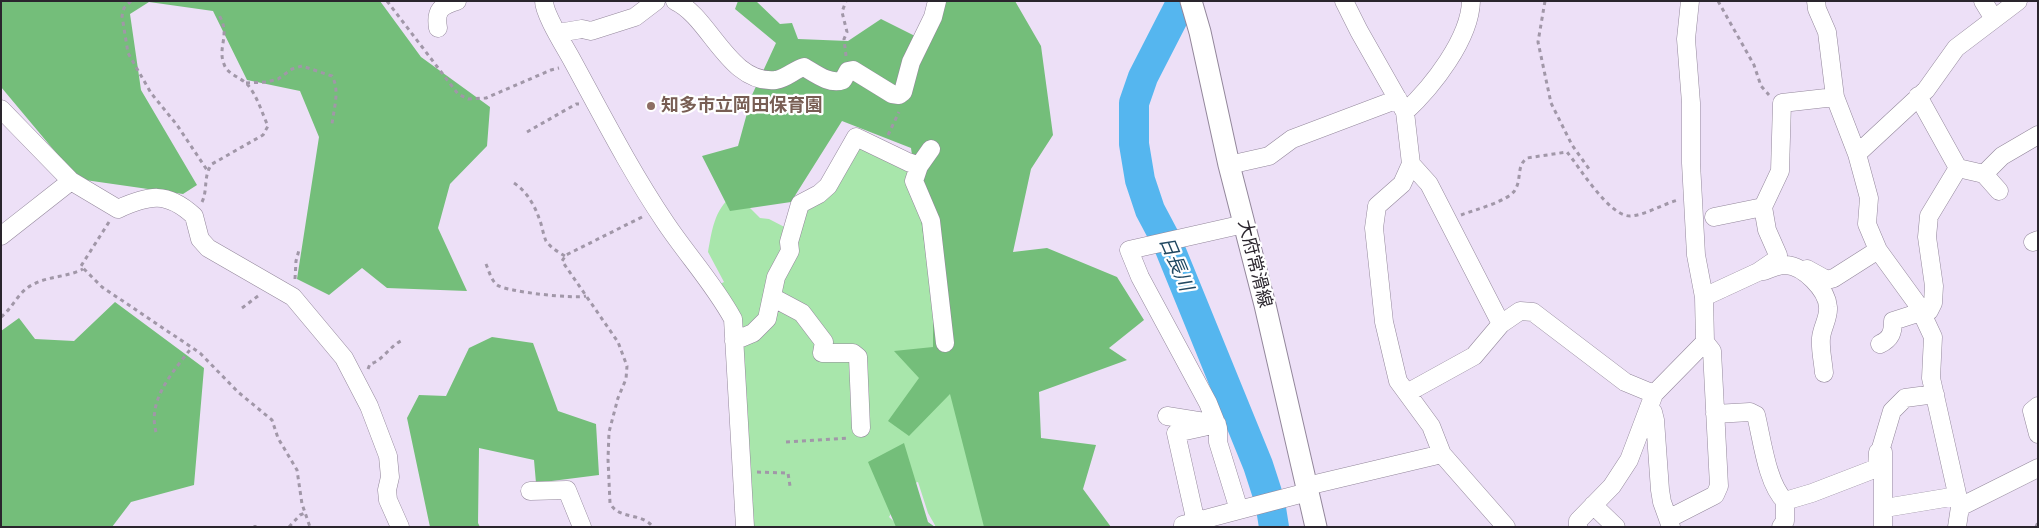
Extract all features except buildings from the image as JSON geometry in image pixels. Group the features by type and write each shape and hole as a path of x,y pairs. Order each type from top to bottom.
{"main road":[{"name":"大府常滑線","path":"1191,1 1200,32 1229,165 1316,527"}],"street":[{"path":"438,28 438,12 444,5 457,1"},
{"path":"544,1 546,10 633,172 657,209 723,300 733,319 745,527"},
{"path":"558,33 582,29 591,31 636,17 656,1"},
{"path":"675,1 684,5 692,13 715,43 736,65 764,79 784,78 804,67 825,79 837,82 843,80 848,71 853,70 892,94 903,92 911,62 933,17 937,1"},
{"path":"1344,1 1402,106 1411,164 1428,184 1501,324"},
{"path":"1229,165 1269,156 1292,139 1402,106 1437,78 1467,25 1471,1"},
{"path":"1407,393 1474,356 1501,324 1520,311 1533,312 1652,401 1660,490 1662,502 1670,523 1715,495 1719,486 1712,351 1706,342 1704,297 1696,255 1693,197 1691,103 1686,39 1690,1"},
{"path":"1816,1 1817,9 1827,32 1836,97 1857,154 1870,198 1868,224 1878,250 1922,313 1933,337 1931,378 1958,501 1957,527"},
{"path":"1982,1 1994,19"},
{"path":"1857,154 1926,90 1956,48 2018,1"},
{"path":"1918,96 1958,168 1984,174 1999,191"},
{"path":"1758,272 1777,258 1778,255 1767,230 1763,207 1780,171 1782,104 1836,97"},
{"path":"1,109 71,181 118,208 141,198 159,197 173,202 194,216 200,239 208,248 291,296 344,358 369,406 388,456 390,477 386,490 388,500 400,527"},
{"path":"1984,174 2002,156 2038,135"},
{"path":"734,341 753,332 764,324 767,319 776,277 790,251 789,242 800,204 819,194 828,186 856,137 919,166"},
{"path":"931,150 919,166 914,181 931,221 945,343"},
{"path":"1411,164 1402,184 1377,206 1374,228 1384,322 1398,381 1432,426 1442,454 1501,525"},
{"path":"1880,344 1885,342 1892,332 1893,321 1928,311 1933,303 1934,286 1927,237 1929,216 1958,168"},
{"path":"1,236 71,181"},
{"path":"1714,217 1763,207"},
{"path":"1239,510 1218,442 1217,424 1208,403 1140,277 1129,250 1244,224"},
{"path":"1799,269 1803,266 1828,280 1878,250"},
{"path":"1704,297 1758,272 1777,266 1789,265 1799,269 1810,276 1826,297 1828,307 1821,338 1824,373"},
{"path":"772,297 802,313 824,342 822,353 853,353 858,357 862,428"},
{"path":"1578,527 1578,521 1612,486 1629,460 1652,401 1706,342"},
{"path":"1785,501 1812,493 1877,468 1878,452 1881,448 1892,411 1905,398 1935,394"},
{"path":"2038,406 2032,412 2038,434"},
{"path":"1715,414 1750,412 1756,415 1770,478 1776,491 1785,501 1785,521 1781,527"},
{"path":"1168,416 1217,424"},
{"path":"1217,424 1176,433 1192,525 1308,489 1442,454"},
{"path":"1881,448 1883,452 1885,508 1883,527"},
{"path":"1885,508 1958,501 2038,468"},
{"path":"530,491 566,490 582,527"},
{"path":"1593,505 1616,527"}],"path":[{"path":"131,1 124,8 122,16 128,53 151,93 177,125 207,170"},
{"path":"387,1 458,94 468,99 486,98 551,70 565,67"},
{"path":"846,1 842,12 847,32 844,39 844,47 850,71"},
{"path":"1545,1 1538,42 1551,103 1572,145 1589,170"},
{"path":"1718,1 1754,65 1761,86 1767,94 1782,104"},
{"path":"194,216 205,196 207,170 212,164 263,136 268,126 246,83 224,66 222,58 224,24 219,15"},
{"path":"246,83 267,82 278,79 292,68 302,66 332,76 336,83 332,124"},
{"path":"881,148 902,104 900,94"},
{"path":"527,132 576,104 580,104"},
{"path":"1447,220 1508,198 1515,191 1522,161 1527,158 1567,152 1606,202 1623,215 1640,214 1662,204 1693,197"},
{"path":"514,183 524,190 534,206 546,240 551,247 565,256"},
{"path":"118,208 81,266 102,287 200,353 238,392 272,420 278,438 297,470 305,513 310,527"},
{"path":"652,527 649,522 641,517 620,513 613,509 610,503 608,459 610,432 618,398 626,379 627,366 618,342 562,261 565,256 657,209"},
{"path":"291,296 294,290 296,261 299,250"},
{"path":"486,264 493,280 498,286 550,295 586,296"},
{"path":"1,317 11,309 13,303 32,284 83,269"},
{"path":"357,382 361,380 370,364 376,362 394,343 402,340"},
{"path":"156,432 153,422 154,408 160,393 192,347"},
{"path":"786,442 848,438 849,432 853,429 862,428"},
{"path":"772,472 788,472 790,486"},
{"path":"289,527 300,515 305,513"},
{"path":"2036,527 2038,522"}],"green space":[{"path":"1,1 380,1 421,57 490,107 487,146 450,184 438,228 467,291 387,288 362,268 329,295 297,279 319,137 300,91 247,80 213,11 149,2 130,14 141,90 197,185 183,194 78,179 1,87"},
{"path":"738,1 756,1 780,24 792,23 798,39 848,41 881,19 917,37 938,1 1015,1 1041,46 1053,135 1031,169 1013,252 1047,248 1117,277 1144,320 1109,348 1127,360 1039,392 1041,438 1096,445 1083,489 1111,527 984,527 950,394 909,436 888,421 919,378 894,351 933,347 933,306 911,148 842,121 791,202 730,211 702,156 738,146 752,95 776,43 735,9"},
{"path":"858,140 910,166 924,211 992,527 936,527 928,513 918,482 887,492 895,507 889,517 900,527 750,527 720,284 724,282 708,252 713,229 721,208 732,196 743,201 760,218 769,219 796,233 804,206"},
{"path":"115,302 204,368 194,485 131,502 112,527 1,527 1,331 19,318 35,339 74,341"},
{"path":"492,337 533,343 558,411 596,424 599,475 536,483 534,460 479,448 478,523 480,527 430,527 407,418 419,395 446,396 469,348"},
{"path":"904,443 928,522 935,527 896,527 868,462"}],"waterway":[{"name":"日長川","path":"1182,1 1143,77 1134,103 1134,144 1140,180 1150,210 1168,244 1258,465 1270,502 1274,527"}],"place":[{"name":"知多市立岡田保育園","path":"651,106"}]}
